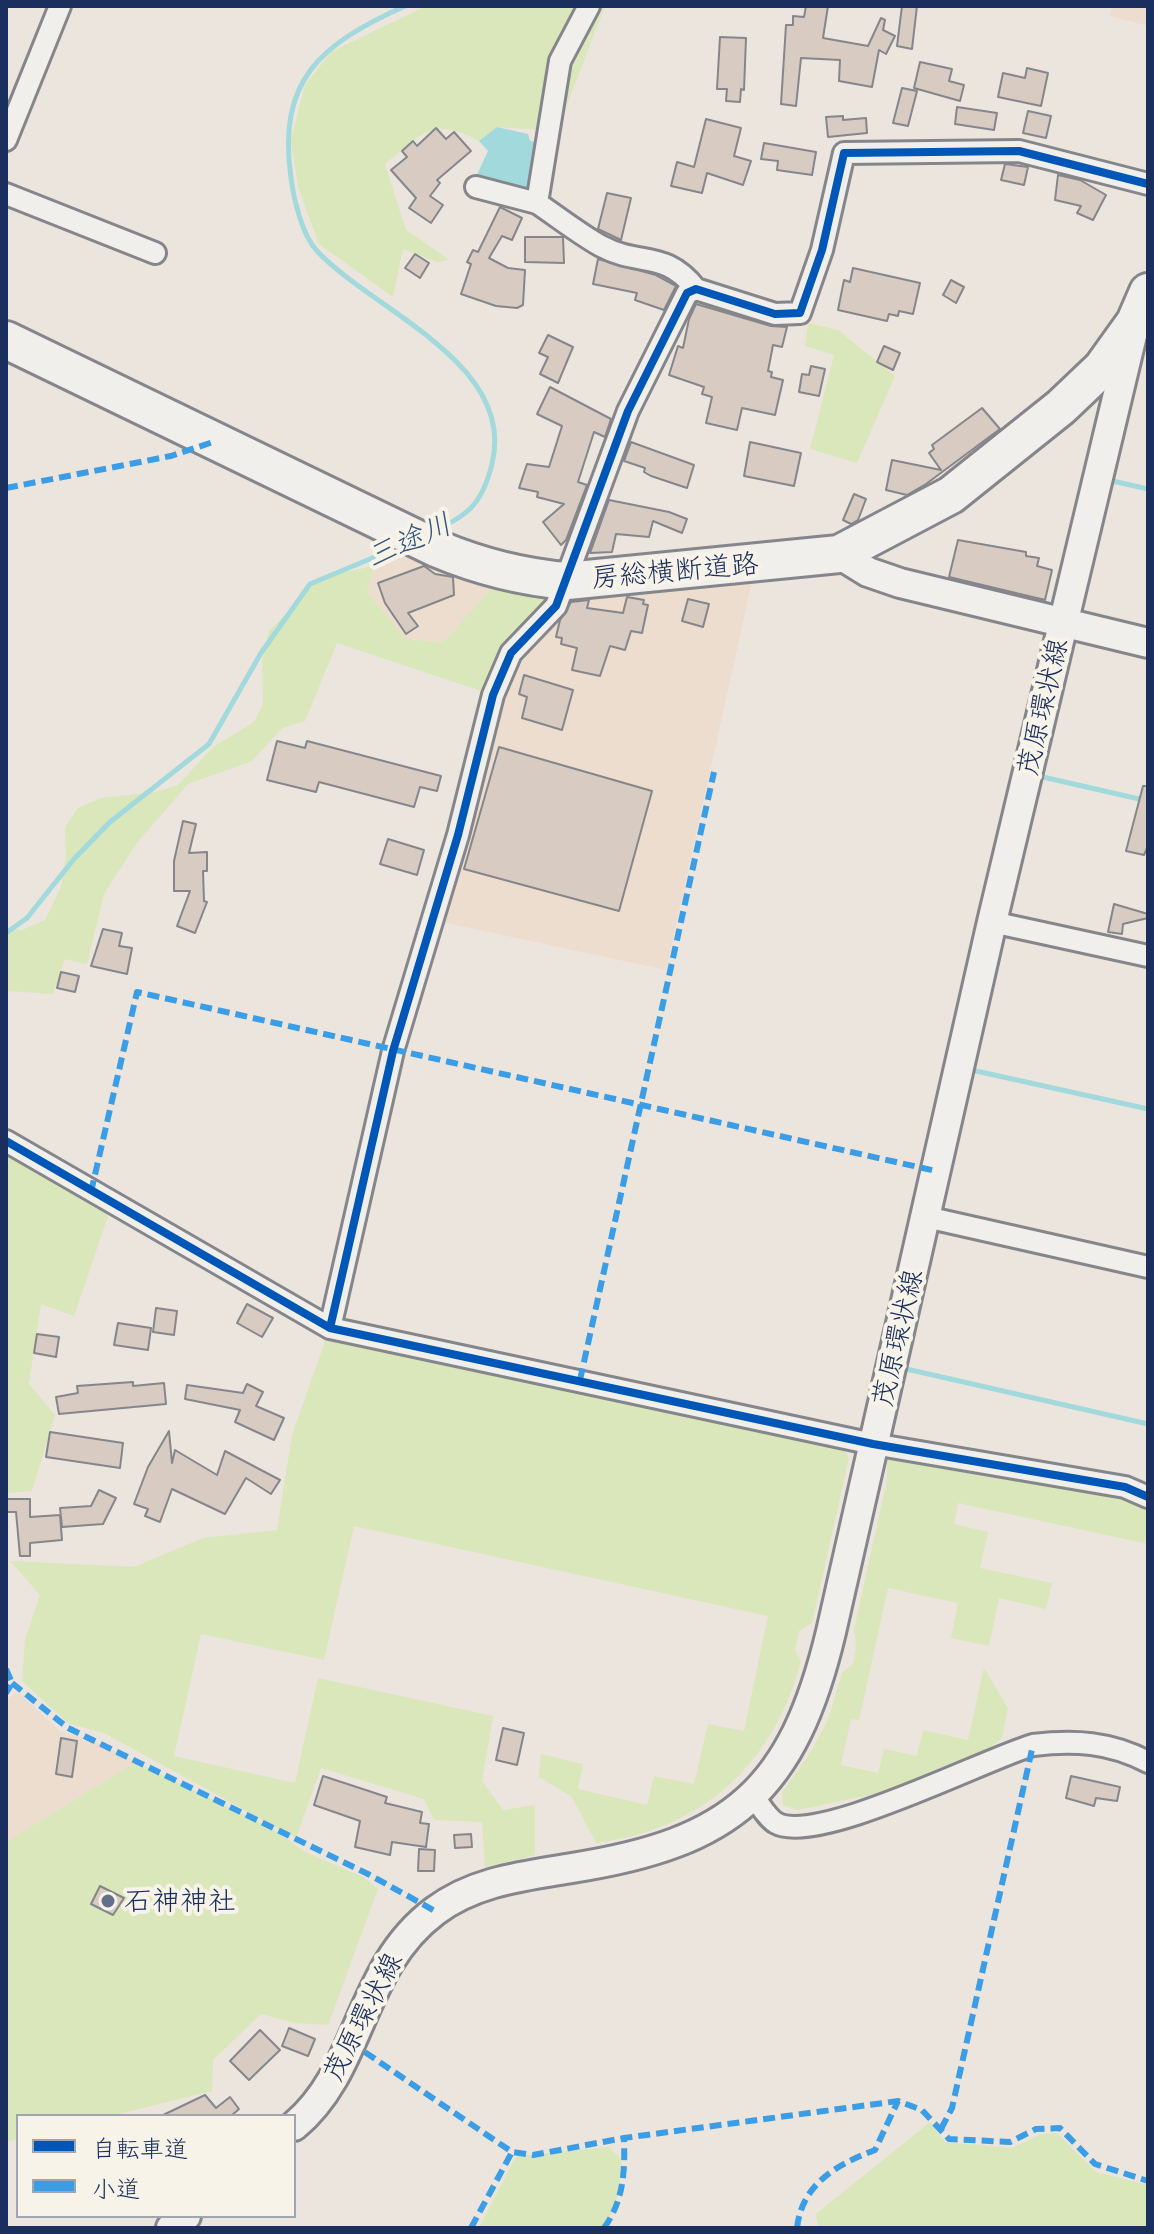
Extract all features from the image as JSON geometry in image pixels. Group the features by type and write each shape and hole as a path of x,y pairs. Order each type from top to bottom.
{"highway":[{"name":"房総横断道路","path":"6,340 438,549 485,569 526,578 567,581 839,554 962,487 1061,407 1102,368 1144,314"}],"main road":[{"name":"茂原環状線","path":"296,2124 322,2097 388,1962 408,1935 435,1911 470,1891 506,1879 647,1855 689,1840 752,1795 776,1771 803,1725 818,1687 1063,624 1144,314"},
{"path":"839,554 868,572 900,583 1148,643"}],"street":[{"path":"6,140 60,6"},
{"path":"537,203 560,61 589,6"},
{"path":"476,187 537,203 600,245 619,253 671,264 696,289 775,314 800,313 822,250 844,153 1019,151 1148,184"},
{"path":"6,194 155,253"},
{"path":"330,1328 393,1051 458,835 493,695 511,653 556,606 628,411 687,293 696,289"},
{"path":"992,922 1148,956"},
{"path":"6,1141 330,1328 873,1444 1125,1487 1148,1497"},
{"path":"926,1217 1148,1267"},
{"path":"752,1795 776,1823 796,1827 857,1813 1033,1745 1060,1741 1102,1744 1148,1762"}],"shaded area":[{"path":"1112,6 1148,6 1148,26 1110,16"},
{"path":"412,554 495,585 443,642 405,639 367,592 374,566"},
{"path":"753,577 666,970 437,921 510,666 574,592"},
{"path":"15,1693 60,1731 96,1742 136,1762 6,1842 6,1700"}],"green space":[{"path":"426,6 605,6 557,131 497,127 479,141 463,133 438,129 419,137 385,164 406,230 450,260 437,262 403,249 393,297 319,244 298,187 291,140 305,85 331,52"},
{"path":"808,323 838,330 895,376 857,463 810,449 834,355 805,346"},
{"path":"374,566 367,592 406,639 443,642 495,585 559,596 487,693 337,643 305,721 282,728 252,761 188,784 136,844 104,894 87,964 65,959 53,994 6,991 6,929 22,930 45,920 61,887 66,856 65,827 78,808 101,798 156,792 178,785 213,747 254,722 263,704 262,661 269,631 321,577"},
{"path":"6,1146 110,1210 74,1316 41,1304 29,1384 55,1415 32,1491 6,1493"},
{"path":"328,1333 838,1441 849,1458 812,1623 799,1631 795,1650 801,1661 789,1698 772,1731 752,1761 728,1786 701,1807 669,1823 596,1843 572,1797 539,1777 541,1754 583,1764 578,1789 647,1805 654,1776 694,1784 708,1724 744,1731 768,1616 354,1526 324,1660 201,1634 174,1756 295,1783 318,1678 493,1716 482,1781 503,1810 535,1805 535,1855 485,1867 482,1822 434,1820 424,1799 321,1768 296,1838 104,1733 68,1723 22,1681 25,1639 40,1595 10,1561 134,1567 203,1538 277,1530 292,1435"},
{"path":"887,1451 1148,1502 1148,1544 958,1503 954,1524 988,1532 980,1568 1052,1583 1046,1609 999,1598 989,1646 951,1638 958,1603 888,1588 859,1720 851,1719 841,1765 878,1773 884,1749 917,1756 923,1730 968,1740 984,1668 1008,1708 1002,1738 982,1755 880,1793 798,1810 783,1805 782,1792 807,1758 828,1720 842,1673 853,1664 856,1646 854,1629 887,1480"},
{"path":"136,1762 271,1828 305,1852 363,1877 378,1889 328,2025 295,2023 261,2014 213,2060 212,2091 119,2114 16,2114 16,2140 6,2142 6,1842"},
{"path":"930,2122 945,2142 1012,2148 1041,2134 1057,2133 1096,2172 1148,2185 1148,2228 818,2228 816,2214"},
{"path":"609,2147 622,2160 617,2199 605,2228 479,2228 516,2156"}],"water":[{"path":"497,127 528,134 530,141 543,143 529,196 474,181 488,151 479,141"}],"building":[{"path":"806,6 828,6 823,38 868,46 881,18 885,20 883,30 895,36 886,54 879,50 872,87 839,81 840,60 801,58 796,106 781,104 786,25 793,25 793,16 804,17"},
{"path":"902,6 917,6 912,49 897,46"},
{"path":"720,37 746,38 744,90 741,89 740,102 726,101 727,89 717,89"},
{"path":"920,62 952,69 949,81 964,85 960,101 914,88"},
{"path":"1027,68 1048,73 1041,106 998,97 1003,73 1025,78"},
{"path":"902,88 917,91 908,126 893,123"},
{"path":"957,107 997,113 994,130 955,124"},
{"path":"1028,111 1051,116 1046,138 1023,133"},
{"path":"843,116 843,120 866,118 867,133 828,137 826,117"},
{"path":"706,119 741,128 734,156 751,161 743,185 707,173 702,193 671,186 677,162 694,167"},
{"path":"436,128 446,139 454,132 471,151 437,180 440,183 430,196 443,205 431,223 409,208 416,198 391,170 407,157 402,151 413,141 417,146"},
{"path":"764,143 816,152 812,175 777,170 778,161 761,159"},
{"path":"1005,164 1028,167 1024,185 1001,180"},
{"path":"1058,175 1080,180 1106,195 1093,220 1077,213 1081,206 1055,200"},
{"path":"607,193 631,198 621,240 598,229"},
{"path":"500,207 522,218 512,240 502,236 489,258 508,268 525,270 523,305 517,308 496,306 461,294 471,264 467,262 473,250 478,252"},
{"path":"525,237 563,237 564,263 525,262"},
{"path":"415,254 429,263 420,278 405,268"},
{"path":"598,259 656,275 676,286 664,310 635,300 637,293 593,284"},
{"path":"853,268 920,283 913,314 899,311 898,316 889,314 887,321 838,310 844,280 850,282"},
{"path":"951,280 964,287 956,303 943,295"},
{"path":"696,304 771,326 787,327 782,347 773,345 768,371 772,372 771,377 783,380 775,415 742,408 737,430 706,423 712,397 702,394 704,387 669,375 678,346 683,348 689,319"},
{"path":"548,335 573,347 558,383 540,374 548,357 539,353"},
{"path":"884,346 900,353 893,370 877,362"},
{"path":"811,366 825,369 819,396 799,392 802,374 809,375"},
{"path":"550,387 611,419 605,437 594,432 578,482 587,485 566,540 561,545 543,522 564,504 537,497 538,492 519,488 527,464 549,467 562,426 537,414"},
{"path":"982,408 1000,429 907,495 886,490 892,460 941,470 929,453 934,449 932,445"},
{"path":"631,442 694,465 687,488 651,476 644,472 645,468 624,461"},
{"path":"750,442 801,453 794,486 744,476"},
{"path":"854,494 866,499 858,520 851,524 843,520"},
{"path":"609,500 669,512 687,519 682,533 653,521 649,537 616,534 612,552 590,553"},
{"path":"958,540 1026,552 1026,556 1039,558 1037,566 1052,570 1045,600 949,577"},
{"path":"424,566 435,574 453,577 454,595 408,613 418,626 406,634 385,603 378,583"},
{"path":"627,597 644,600 643,604 648,605 642,633 631,631 625,650 610,646 600,676 572,670 577,648 561,644 562,638 556,637 560,620 571,602 589,600 587,608 623,613"},
{"path":"688,599 709,604 703,627 682,621"},
{"path":"524,675 573,690 562,730 522,718 527,697 519,694"},
{"path":"277,741 305,748 307,741 441,776 437,791 420,787 414,807 319,782 316,792 267,780"},
{"path":"499,747 652,791 619,911 464,869"},
{"path":"1143,786 1148,786 1148,846 1144,855 1126,851"},
{"path":"183,821 196,824 189,853 207,852 207,871 203,871 204,901 207,902 195,933 177,926 190,891 174,891 174,861"},
{"path":"388,839 424,850 417,875 380,864"},
{"path":"1114,904 1148,914 1148,918 1123,924 1122,934 1108,932"},
{"path":"103,929 122,933 119,946 132,948 127,974 91,966"},
{"path":"61,972 79,976 75,992 57,988"},
{"path":"247,1304 273,1318 262,1337 237,1323"},
{"path":"156,1308 177,1311 174,1335 153,1332"},
{"path":"118,1323 151,1328 148,1350 114,1345"},
{"path":"37,1334 59,1337 56,1357 34,1353"},
{"path":"133,1382 133,1386 164,1383 166,1404 59,1414 56,1397 78,1393 77,1386"},
{"path":"247,1384 263,1392 256,1406 284,1418 274,1440 235,1422 240,1410 185,1399 187,1385 243,1393"},
{"path":"169,1431 172,1463 175,1450 217,1475 225,1451 280,1480 271,1494 246,1478 225,1514 172,1489 160,1522 145,1516 148,1509 134,1504 148,1467"},
{"path":"50,1432 123,1443 120,1468 46,1457"},
{"path":"99,1490 116,1498 103,1524 62,1527 60,1508 91,1506"},
{"path":"6,1499 30,1499 30,1517 60,1515 62,1540 30,1543 30,1556 20,1556 16,1512 6,1512"},
{"path":"503,1728 524,1733 517,1765 496,1760"},
{"path":"61,1738 77,1741 72,1777 56,1774"},
{"path":"323,1776 387,1797 385,1803 422,1812 420,1823 429,1824 426,1847 392,1842 390,1855 355,1847 360,1821 314,1805"},
{"path":"1071,1776 1120,1787 1117,1801 1096,1798 1094,1806 1066,1798"},
{"path":"471,1834 472,1847 455,1848 454,1835"},
{"path":"419,1849 435,1850 434,1871 418,1871"},
{"name":"石神神社","path":"100,1886 124,1898 113,1915 91,1904"},
{"path":"289,2028 315,2039 308,2056 282,2046"},
{"path":"260,2030 280,2050 249,2080 230,2061"},
{"path":"205,2095 216,2108 230,2097 239,2109 233,2114 165,2114"}],"waterway":[{"name":"三途川","path":"405,6 350,35 311,69 299,90 291,115 288,144 294,196 303,227 317,251 341,273 434,342 462,368 483,396 494,428 492,464 484,489 465,514 432,532"},
{"path":"1108,480 1148,489"},
{"name":"三途川","path":"6,933 27,918 74,859 110,822 209,744 261,653 310,584 401,546"},
{"path":"1034,775 1148,801"},
{"path":"967,1069 1148,1109"},
{"path":"902,1368 1148,1424"}],"marked path":[{"path":"6,488 171,456 216,441"},
{"path":"580,1380 714,772"},
{"path":"91,1192 137,992 936,1171"},
{"path":"6,1669 12,1683 6,1693"},
{"path":"12,1683 68,1728 370,1875 435,1911"},
{"path":"941,2129 952,2108 1033,1745"},
{"path":"350,2042 512,2152 533,2155 624,2138 898,2101 922,2110 949,2139 1010,2142 1036,2129 1060,2128 1095,2164 1148,2181"},
{"path":"797,2228 806,2199 823,2178 847,2162 875,2150 898,2101"},
{"path":"604,2228 616,2207 622,2185 624,2138"},
{"path":"471,2228 512,2152"}],"cycle path":[{"path":"330,1328 393,1051 458,835 493,695 511,653 556,606 628,411 687,293 696,289 775,314 800,313 822,250 844,153 1019,151 1148,184"},
{"path":"6,1141 330,1328 873,1444 1125,1487 1148,1497"}],"place":[{"name":"石神神社","path":"108,1901"}]}
